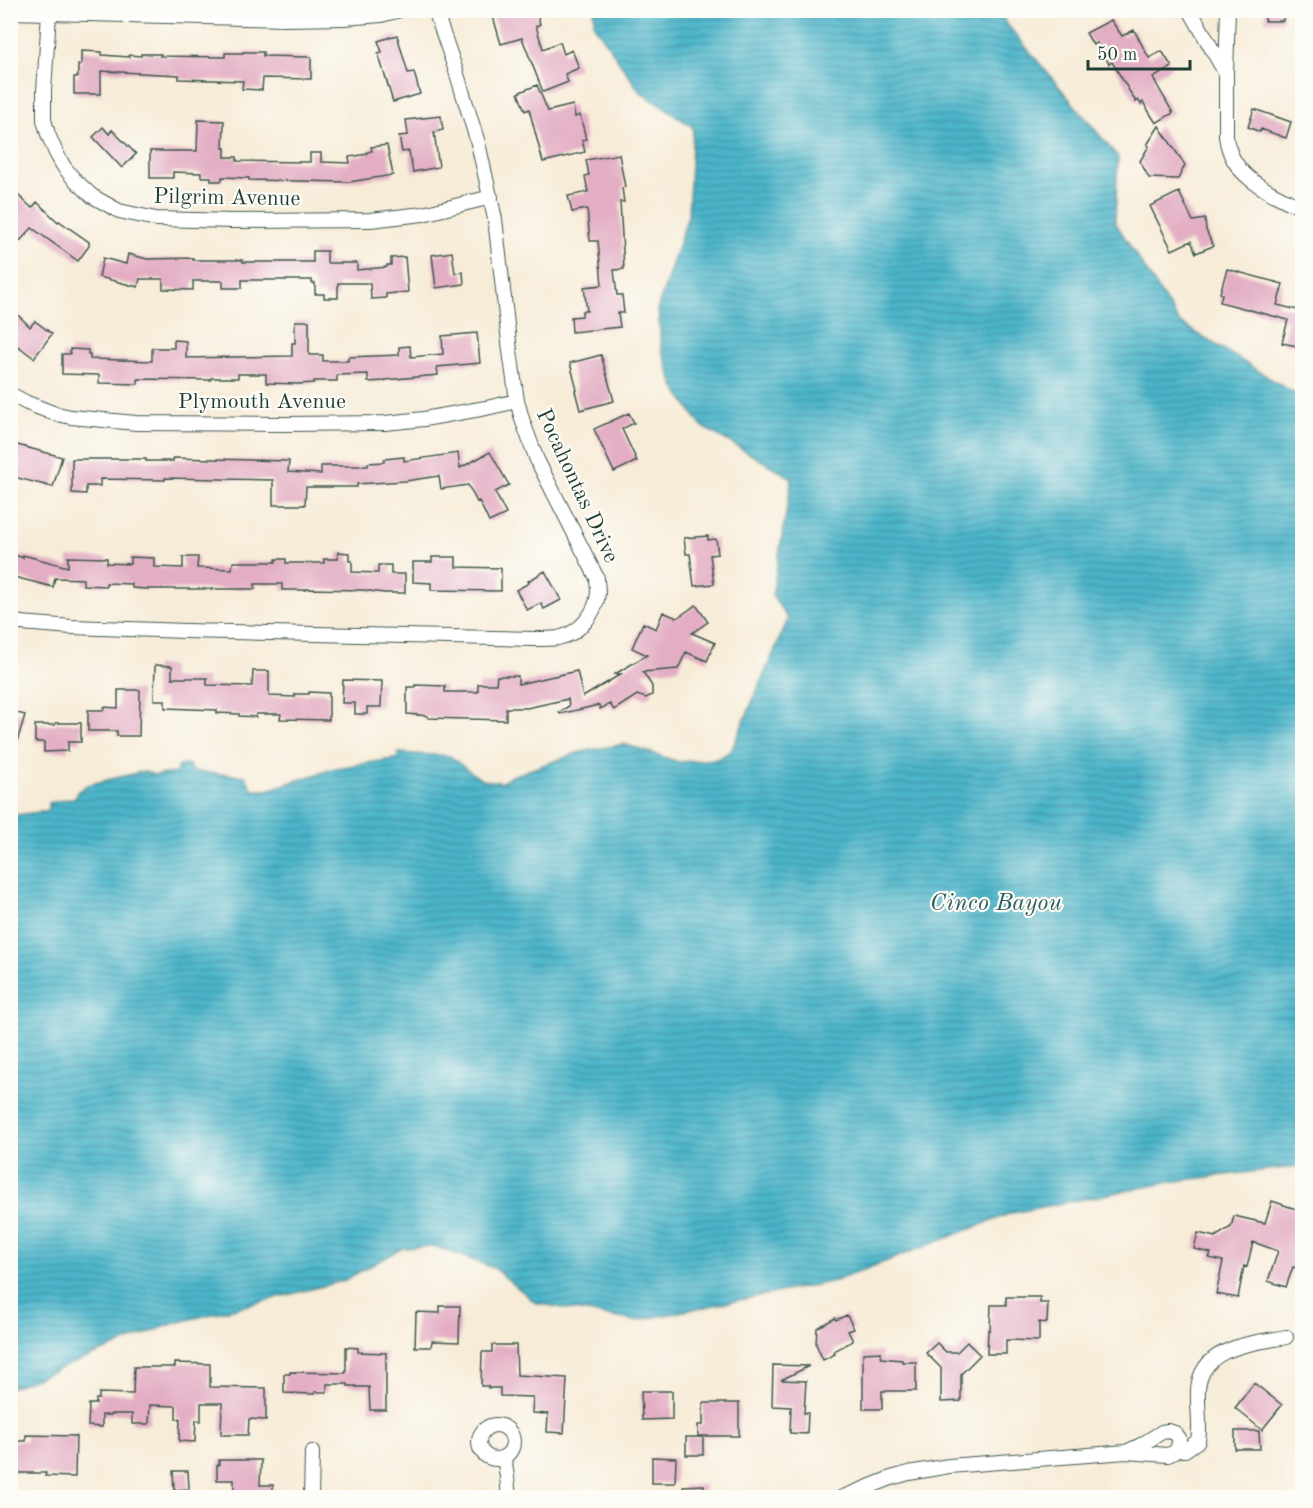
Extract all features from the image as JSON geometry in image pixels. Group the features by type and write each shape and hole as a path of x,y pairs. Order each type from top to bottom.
{"street":[{"path":"10,12 332,19 381,15 400,10"},
{"name":"Pocahontas Drive","path":"10,620 72,627 534,639 559,638 570,634 589,618 598,595 597,579 537,460 517,401 491,197 478,143 435,10"},
{"path":"1190,10 1226,74"},
{"path":"1228,10 1227,145 1234,163 1253,182 1302,208"},
{"name":"Pilgrim Avenue","path":"49,13 44,91 48,134 64,167 74,179 92,196 119,211 156,219 370,220 423,214 491,197"},
{"name":"Plymouth Avenue","path":"10,394 53,413 71,417 136,423 385,423 434,417 517,401"},
{"path":"1178,1450 1185,1450 1198,1441 1200,1430 1198,1388 1200,1376 1205,1367 1225,1351 1286,1337"},
{"path":"841,1497 891,1478 949,1466 1126,1452 1174,1454 1178,1450 1179,1438 1168,1431 1162,1432 1126,1452"},
{"path":"312,1452 312,1497"},
{"path":"504,1457 509,1497"}],"water":[{"name":"Cinco Bayou","path":"594,11 1001,11 1005,22 1118,157 1115,222 1179,322 1302,398 1302,1166 1176,1181 1012,1213 835,1281 635,1321 536,1303 494,1268 434,1246 403,1248 343,1281 172,1324 11,1388 11,813 15,815 47,811 49,803 77,797 77,792 87,785 144,771 154,775 176,773 178,766 189,764 191,771 245,776 253,790 267,790 336,768 399,758 398,753 450,756 482,780 502,782 512,776 580,752 624,744 679,762 717,759 731,751 788,619 772,595 792,478 701,426 675,388 661,348 658,307 688,216 693,127 640,92 594,25"}],"building":[{"path":"491,10 536,10 540,24 536,26 543,49 560,42 564,54 572,50 579,68 565,74 568,82 543,92 522,38 501,44"},
{"path":"1265,10 1283,10 1283,21 1265,21"},
{"path":"1111,20 1122,36 1134,30 1149,58 1162,51 1172,67 1153,78 1173,113 1156,123 1143,102 1141,104 1138,100 1136,102 1112,62 1109,64 1097,43 1093,45 1086,33"},
{"path":"397,35 408,73 414,72 420,94 393,102 378,53 382,52 378,41"},
{"path":"81,51 129,57 129,55 161,54 160,56 225,57 225,53 263,52 263,56 311,57 311,79 263,78 262,90 242,89 243,81 179,79 179,75 101,71 101,94 74,94 74,77 78,77"},
{"path":"537,85 548,111 573,105 575,117 580,115 586,139 582,140 585,152 543,162 529,109 525,111 518,93"},
{"path":"1254,109 1291,122 1286,138 1248,127"},
{"path":"441,116 443,130 434,132 439,167 413,172 409,151 402,152 399,136 408,135 406,120"},
{"path":"198,120 224,121 225,157 237,157 237,161 310,162 310,153 321,153 321,162 350,163 349,157 367,154 372,151 371,147 387,145 393,175 349,182 249,180 249,178 222,177 222,181 211,181 211,177 201,177 201,173 173,172 173,178 150,178 150,151 197,151"},
{"path":"1159,126 1185,165 1178,179 1149,178 1140,161"},
{"path":"103,127 109,134 112,130 136,154 122,168 93,137"},
{"path":"619,154 625,187 622,188 624,202 620,202 624,269 614,270 617,295 622,295 624,313 618,313 620,327 572,332 571,317 582,316 582,311 587,311 584,287 602,285 598,241 590,241 587,209 572,212 568,196 588,192 585,176 589,175 586,160"},
{"path":"1179,192 1193,221 1205,219 1206,230 1213,246 1196,253 1191,241 1172,250 1150,206"},
{"path":"19,196 32,208 37,202 58,222 89,242 89,246 78,261 32,228 20,241 10,232 10,227 16,221 10,216 10,205"},
{"path":"313,251 327,251 327,263 357,263 357,270 387,267 391,265 391,258 405,257 408,292 386,294 386,298 371,299 370,283 338,283 338,298 324,298 324,294 315,294 315,283 312,283 312,280 242,280 242,288 223,288 223,281 193,281 193,290 163,289 163,279 140,279 138,287 99,277 103,258 126,264 128,254 147,259 193,258 193,260 243,260 243,262 313,262"},
{"path":"452,252 455,273 463,272 464,284 436,288 432,255"},
{"path":"1227,269 1283,284 1277,305 1302,311 1302,347 1282,343 1288,320 1220,302 1222,294 1220,293"},
{"path":"10,307 30,327 35,321 52,334 34,358 10,340"},
{"path":"295,321 309,321 309,355 323,355 323,361 348,361 348,357 399,355 399,347 410,346 411,357 443,354 442,336 477,333 480,363 437,367 438,375 368,382 368,374 337,375 337,381 298,384 266,383 266,374 238,374 238,378 211,378 211,380 138,379 138,384 99,383 99,375 62,374 62,354 70,354 70,349 88,350 90,359 152,361 152,348 174,348 174,340 186,341 186,358 292,356 292,343 295,343"},
{"path":"601,355 614,401 580,410 570,363"},
{"path":"629,413 634,423 622,429 637,461 614,472 594,429"},
{"path":"10,443 62,457 53,487 10,476"},
{"path":"490,452 509,485 495,492 506,514 489,522 468,485 441,489 439,476 357,484 357,487 306,487 305,505 273,505 273,480 100,479 100,486 86,486 86,494 72,493 72,459 173,461 173,458 289,461 288,472 321,474 321,466 368,466 368,463 384,462 384,459 404,457 404,461 458,453 460,468"},
{"path":"708,536 708,540 716,539 718,554 710,555 714,584 694,586 690,554 686,554 684,538"},
{"path":"338,552 349,553 352,572 378,573 378,565 391,565 391,574 405,574 405,593 363,590 282,590 282,584 255,584 255,589 146,589 132,588 132,584 83,585 83,579 55,578 53,587 10,576 10,553 23,558 23,555 68,567 68,557 107,558 107,563 130,564 130,557 154,558 154,567 183,568 183,557 198,557 197,568 232,569 233,562 276,562 276,559 286,559 286,563 324,563 324,559 338,559"},
{"path":"432,557 456,557 456,567 501,568 501,591 431,590 431,583 413,582 413,562 432,562"},
{"path":"545,571 561,600 544,609 541,603 527,610 516,590"},
{"path":"696,605 708,622 692,633 715,643 707,661 686,652 678,669 643,672 652,686 652,695 646,698 637,695 614,710 610,704 600,709 599,705 560,714 559,712 569,706 568,699 527,708 506,708 506,720 428,718 428,716 407,714 407,687 445,686 445,692 478,692 478,684 496,684 497,676 518,676 518,684 577,671 583,697 647,655 632,648 643,623 656,629 663,612 677,618"},
{"path":"155,665 172,666 172,678 207,678 207,685 252,686 253,671 269,671 269,696 295,697 295,694 309,694 309,692 329,693 329,720 280,719 281,714 256,714 256,717 239,716 239,714 217,713 217,710 165,708 165,700 154,700"},
{"path":"343,680 382,681 381,707 367,707 367,714 355,714 355,703 342,703"},
{"path":"118,690 140,690 139,736 117,736 117,731 88,731 88,710 104,710 104,707 118,708"},
{"path":"10,711 25,715 13,755 10,755"},
{"path":"55,723 81,723 81,742 68,742 68,751 44,752 44,742 35,742 35,725 55,725"},
{"path":"1272,1201 1302,1211 1299,1229 1302,1231 1302,1270 1293,1267 1286,1287 1268,1281 1278,1251 1253,1242 1247,1267 1244,1266 1238,1298 1216,1294 1223,1261 1209,1258 1211,1253 1194,1249 1198,1233 1215,1237 1231,1227 1234,1216 1265,1223"},
{"path":"1006,1297 1040,1297 1040,1303 1048,1303 1047,1323 1039,1322 1039,1341 1006,1340 1006,1354 987,1354 991,1305 1006,1305"},
{"path":"440,1306 460,1306 459,1342 432,1341 431,1347 415,1347 416,1312 440,1313"},
{"path":"847,1315 854,1329 848,1331 853,1341 823,1360 816,1344 817,1328 835,1318 836,1320"},
{"path":"967,1342 980,1355 961,1374 961,1401 941,1402 941,1368 926,1353 937,1343 946,1352 957,1352"},
{"path":"492,1345 516,1345 517,1375 567,1378 564,1433 547,1432 548,1414 532,1413 533,1397 500,1396 500,1388 481,1386 482,1352 492,1352"},
{"path":"346,1347 358,1348 358,1352 386,1353 386,1410 370,1410 369,1387 327,1384 327,1392 284,1393 284,1374 290,1374 290,1372 346,1373"},
{"path":"881,1352 881,1358 916,1362 916,1391 882,1391 882,1409 863,1409 863,1353"},
{"path":"175,1363 210,1364 210,1387 266,1388 266,1420 249,1419 248,1435 221,1435 222,1403 201,1403 201,1421 196,1420 195,1442 179,1441 180,1419 176,1419 176,1406 150,1405 149,1424 132,1424 132,1414 111,1414 102,1415 102,1427 88,1426 89,1404 96,1404 99,1393 133,1394 134,1367 175,1367"},
{"path":"773,1365 809,1366 781,1380 806,1381 804,1413 808,1413 807,1434 790,1433 791,1407 772,1406"},
{"path":"1254,1383 1282,1405 1262,1430 1235,1408"},
{"path":"641,1391 672,1391 672,1419 642,1420"},
{"path":"703,1403 739,1403 739,1436 698,1436 698,1425 703,1425"},
{"path":"1235,1431 1259,1431 1260,1449 1235,1449"},
{"path":"26,1435 76,1436 75,1477 45,1476 46,1473 10,1473 10,1441 26,1441"},
{"path":"686,1437 703,1437 703,1455 686,1455"},
{"path":"652,1457 676,1458 675,1483 652,1483"},
{"path":"219,1460 261,1460 260,1485 273,1485 273,1497 234,1497 234,1480 217,1480"},
{"path":"173,1471 188,1471 189,1489 174,1490"},
{"path":"704,1485 704,1497 684,1497 683,1486"}]}
